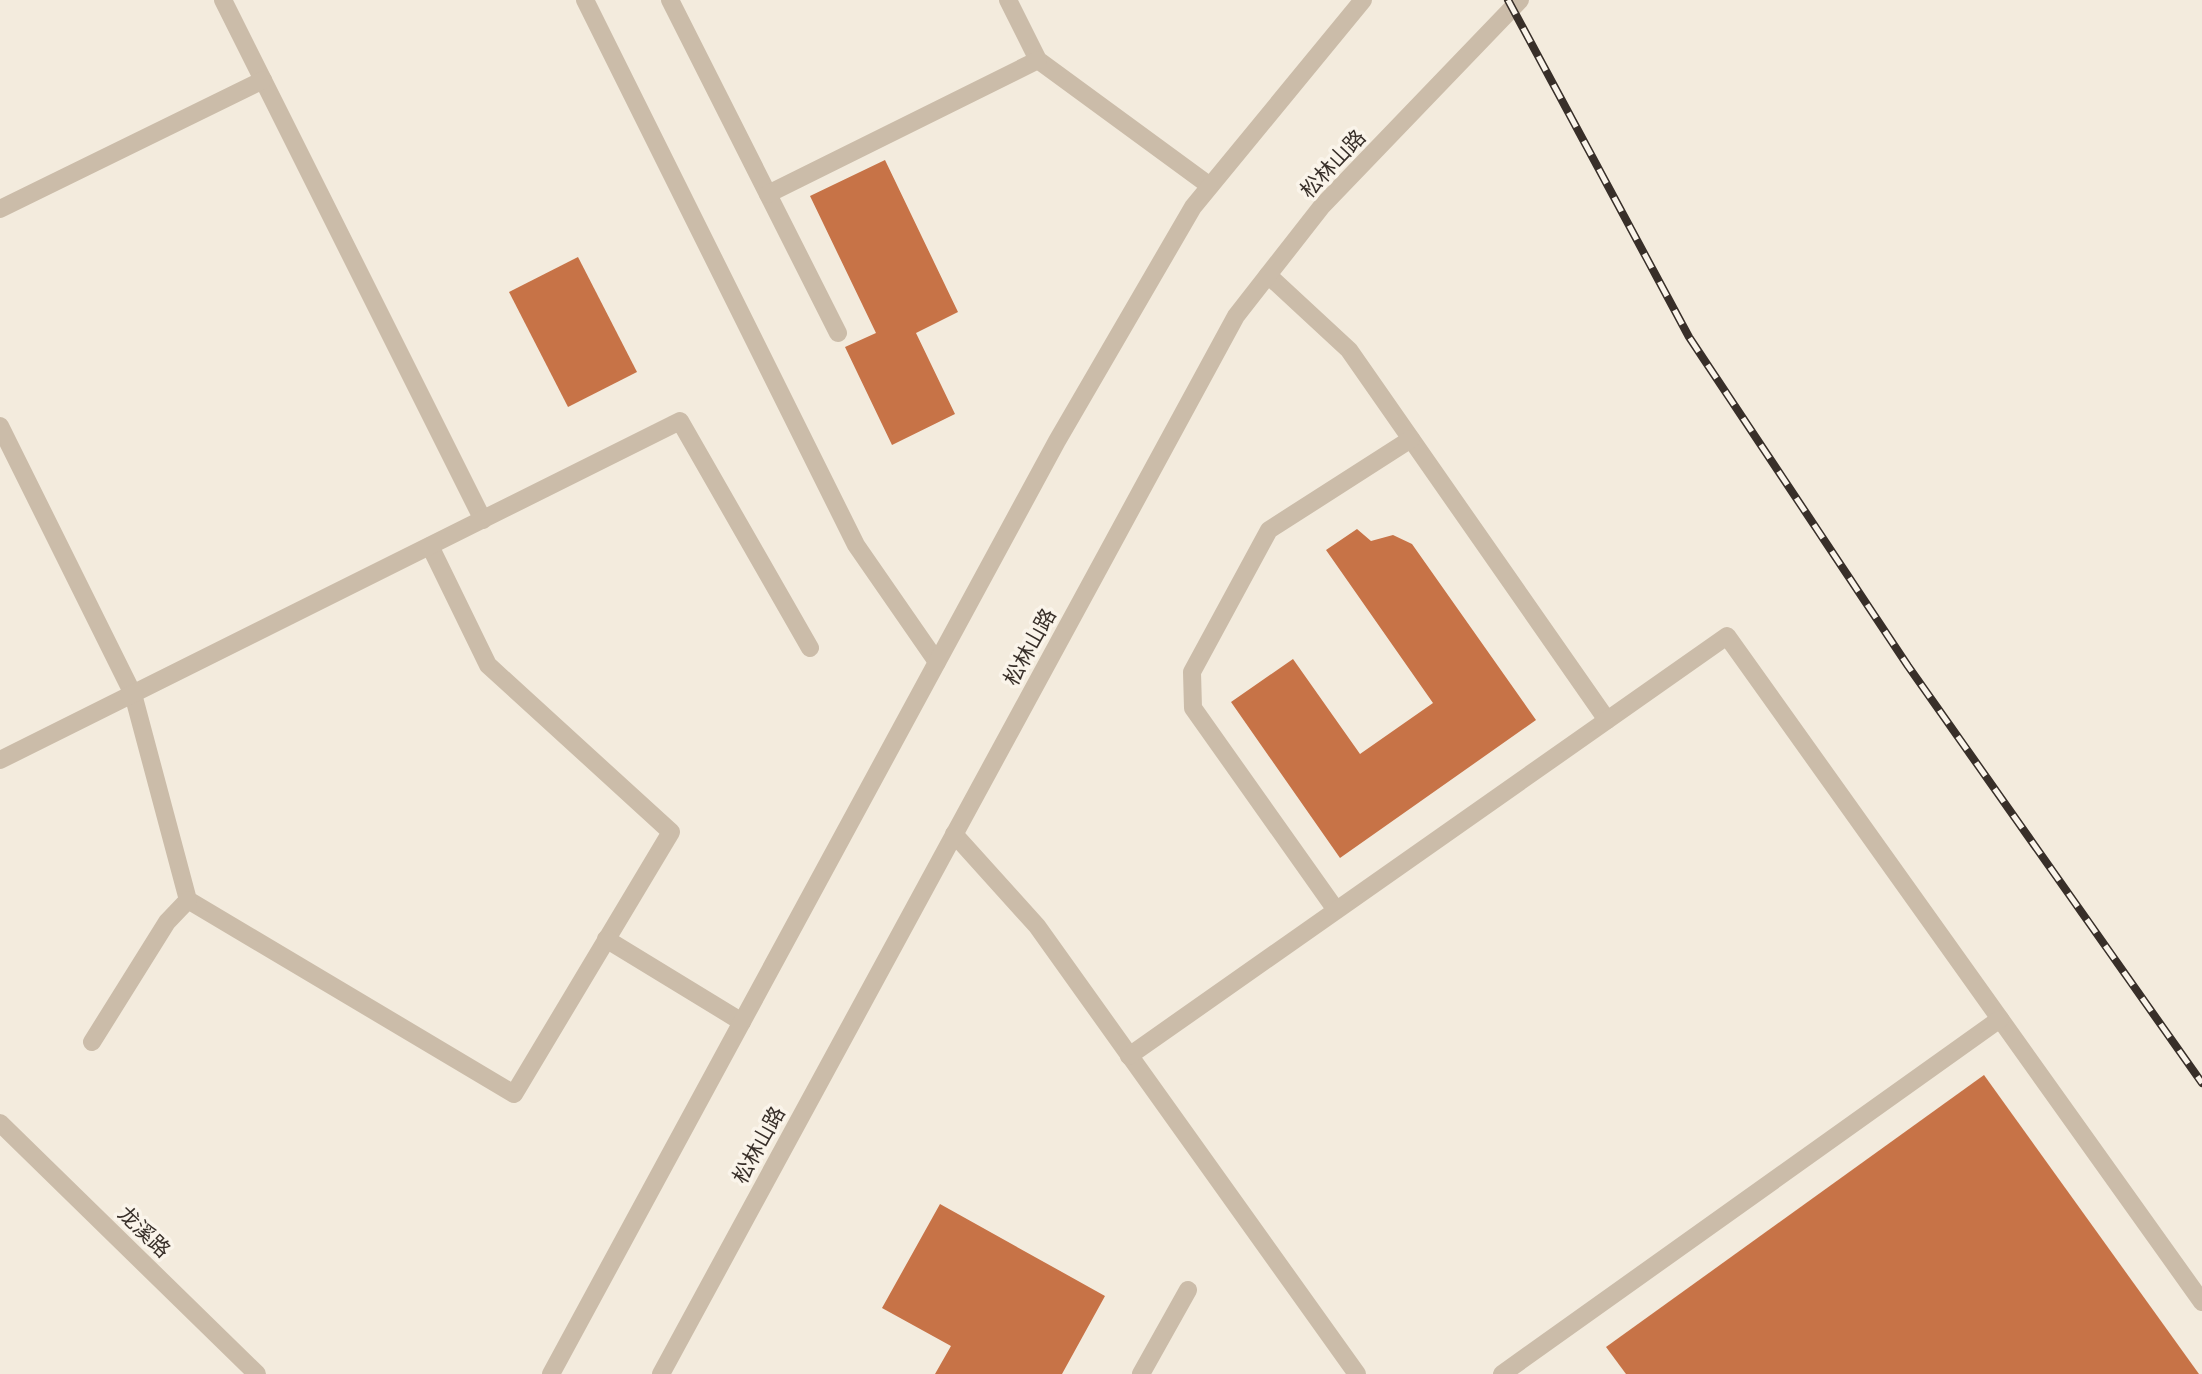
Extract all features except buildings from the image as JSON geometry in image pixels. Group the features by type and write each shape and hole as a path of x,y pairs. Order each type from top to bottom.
{"street":[{"path":"223,0 483,520"},
{"path":"584,0 856,545 937,662"},
{"path":"670,0 838,333"},
{"path":"1008,0 1038,60 1210,186"},
{"path":"551,1374 1057,441 1193,207 1363,0"},
{"name":"松林山路","path":"661,1374 1236,316 1322,206 1520,0"},
{"path":"768,194 1038,60"},
{"path":"0,209 262,80"},
{"path":"1268,275 1349,350 1607,720"},
{"path":"0,760 680,421 810,648"},
{"path":"0,426 133,694 188,901 514,1094 671,832 488,666 430,546"},
{"path":"1336,909 1193,708 1192,672 1269,530 1411,439"},
{"path":"1129,1056 1727,636 2202,1302"},
{"path":"954,834 1037,926 1357,1374"},
{"path":"92,1042 167,922 188,901"},
{"path":"606,939 742,1022"},
{"path":"1502,1374 2000,1019"},
{"name":"龙溪路","path":"0,1124 257,1374"},
{"path":"1141,1374 1188,1290"}],"railway":[{"path":"1508,0 1689,337 1908,666 2202,1083"}]}
